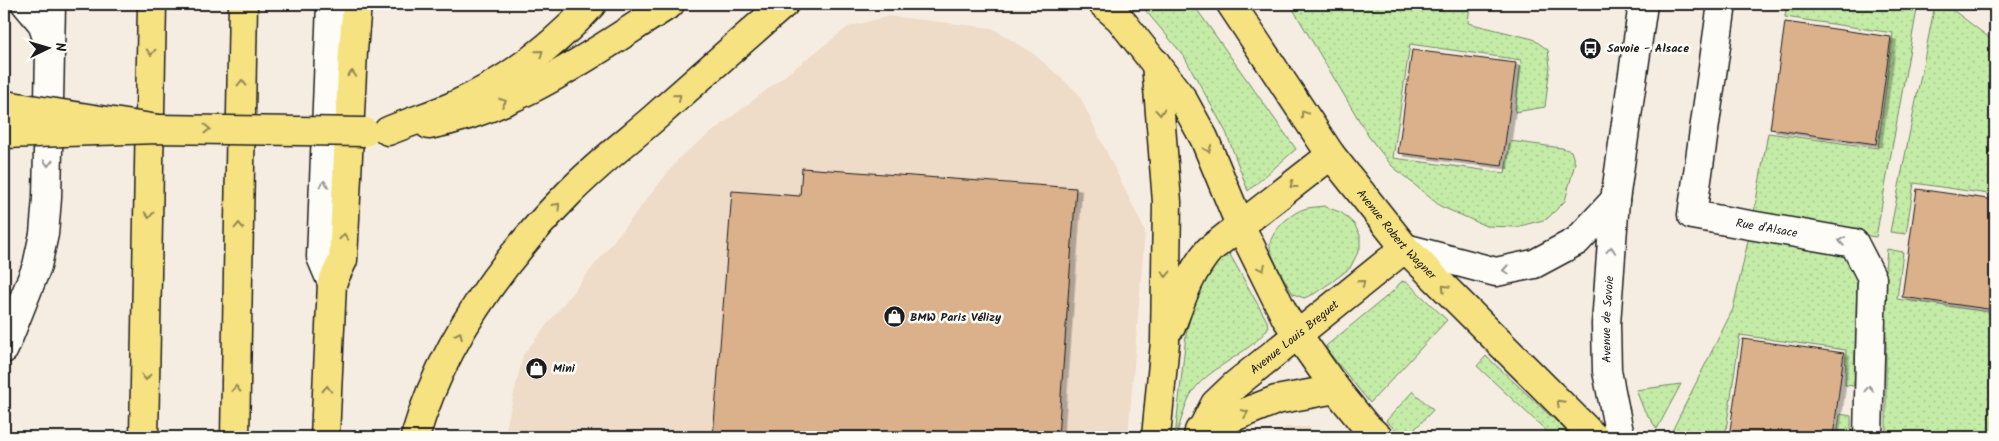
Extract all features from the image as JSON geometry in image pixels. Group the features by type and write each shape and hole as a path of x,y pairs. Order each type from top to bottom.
{"main road":[{"path":"144,437 152,4"},
{"path":"235,437 243,4"},
{"path":"325,437 332,283 343,260 357,4"},
{"path":"377,131 454,105 526,65 554,42 592,4"},
{"path":"4,134 158,129 377,131 432,124 469,115 510,100 584,58 670,4"},
{"path":"415,437 437,378 466,322 500,272 530,235 569,193 784,4"},
{"path":"1103,4 1120,19 1182,98 1204,138 1240,225 1286,318 1336,389 1365,425 1378,437"},
{"name":"Avenue Robert Wagner","path":"1231,4 1331,155 1405,248 1594,437"},
{"path":"1156,63 1167,202 1165,342 1156,437"},
{"path":"4,104 158,129"},
{"path":"1165,342 1198,262 1209,250 1240,225 1331,155"},
{"name":"Avenue Louis Breguet","path":"1199,434 1215,404 1235,385 1405,248"},
{"path":"1199,434 1276,400 1336,389"}],"street":[{"path":"26,4 42,23 50,44"},
{"path":"4,348 38,266 44,234 47,198 51,4"},
{"path":"331,4 321,257 332,283"},
{"name":"Avenue de Savoie","path":"1620,437 1607,362 1606,324 1615,200 1643,4"},
{"name":"Rue d'Alsace","path":"1722,4 1692,215 1854,243 1872,278 1868,437"},
{"path":"1405,248 1496,272 1534,264 1577,241 1615,200"}],"shaded area":[{"path":"889,16 992,28 1035,55 1078,93 1145,231 1128,437 504,437 523,355 681,156 848,27"},
{"path":"1286,427 1309,427 1320,437 1272,437"}],"green space":[{"path":"1140,4 1193,4 1296,149 1248,191 1226,132 1184,56"},
{"path":"1290,4 1470,4 1468,23 1533,39 1548,50 1550,66 1545,107 1515,112 1521,60 1410,44 1393,158 1505,173 1510,141 1562,148 1571,151 1575,163 1565,201 1547,219 1516,227 1486,226 1440,206 1392,166 1369,137"},
{"path":"1787,4 1918,4 1876,237 1753,218 1768,133 1878,148 1893,33 1785,17"},
{"path":"1935,4 1945,4 1995,42 1995,195 1914,183 1906,234 1890,232"},
{"path":"1324,206 1342,213 1354,224 1360,235 1360,248 1350,268 1314,294 1304,298 1293,294 1274,258 1270,242 1281,224 1299,211 1306,208"},
{"path":"1750,232 1842,251 1853,262 1857,279 1854,386 1845,385 1846,350 1740,335 1725,437 1669,437 1733,309"},
{"path":"1887,249 1903,252 1897,299 1995,313 1995,437 1886,437 1884,279"},
{"path":"1228,251 1267,321 1268,328 1261,337 1210,374 1193,391 1187,402 1175,437 1186,335 1194,300 1215,261"},
{"path":"1402,281 1408,283 1447,320 1370,403 1327,350 1326,346 1392,292"},
{"path":"1486,356 1573,437 1553,437 1477,366"},
{"path":"1681,384 1657,429 1644,410 1636,390"},
{"path":"1413,391 1433,410 1414,430 1421,437 1404,437 1386,421"},
{"path":"1840,414 1851,416 1851,437 1837,437"}],"building":[{"path":"1785,22 1891,37 1876,144 1770,129"},
{"path":"1412,50 1516,63 1502,166 1398,153"},
{"name":"BMW Paris Vélizy","path":"802,168 1076,188 1058,437 713,437 732,191 800,196"},
{"path":"1917,189 1995,200 1995,310 1902,297"},
{"path":"1743,339 1844,353 1833,437 1729,437"}],"place":[{"name":"Savoie - Alsace","path":"1591,48"},
{"name":"BMW Paris Vélizy","path":"894,317"},
{"name":"Mini","path":"537,368"}]}
